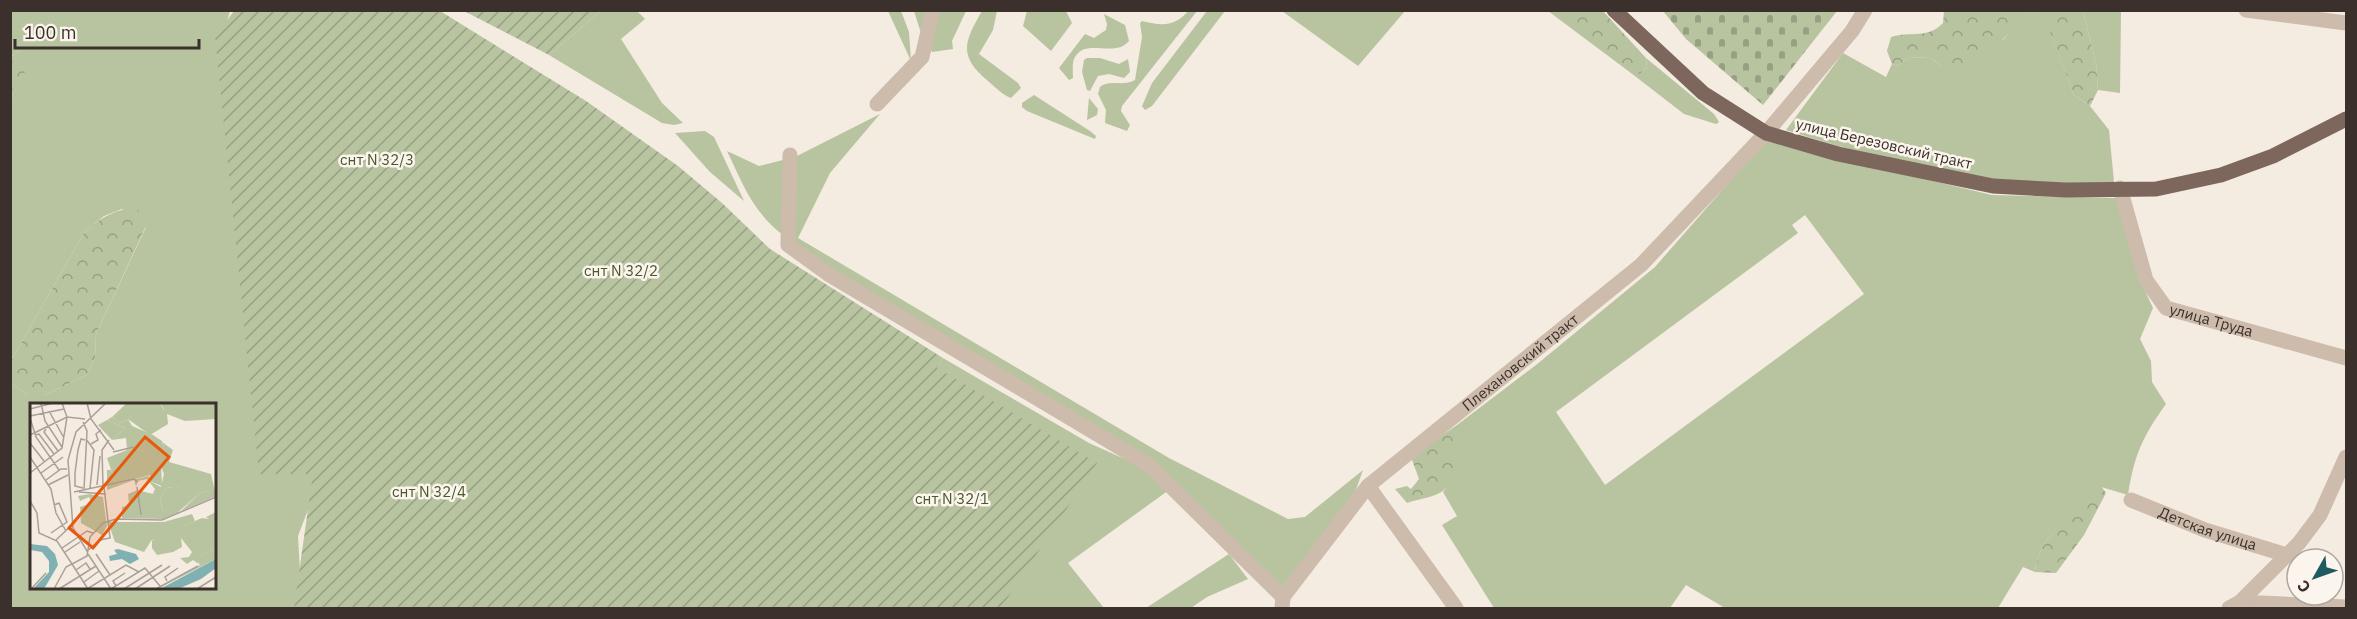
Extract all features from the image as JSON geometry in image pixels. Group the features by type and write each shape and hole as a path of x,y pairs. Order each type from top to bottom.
{"main road":[{"name":"улица Березовский тракт","path":"1614,10 1703,93 1766,133 1838,154 1993,186 2066,190 2156,189 2221,175 2273,156 2346,119"}],"street":[{"path":"877,104 922,57 933,10"},
{"name":"Плехановский тракт","path":"1282,603 1368,486 1641,265 1766,133 1852,31 1865,10"},
{"path":"2246,10 2346,23"},
{"path":"790,154 788,245 828,274 1149,465 1282,603"},
{"name":"улица Труда","path":"2120,188 2146,280 2166,308 2346,358"},
{"path":"2295,547 2320,514 2346,457"},
{"path":"1368,486 1456,609"},
{"name":"Детская улица","path":"2131,500 2205,530 2285,555"},
{"path":"2234,605 2285,556"},
{"path":"2234,605 2346,607"}],"green space":[{"path":"1189,10 1197,11 1122,106 1121,111 1130,125 1127,131 1105,123 1106,110 1098,94 1100,87 1135,80 1142,37 1140,23 1142,21 1168,24 1179,20"},
{"path":"11,11 230,11 222,38 322,473 298,536 302,608 11,608 11,384 28,395 45,395 87,375 95,358 96,334 146,227 122,209 104,216 85,231 11,361 11,99 29,62 19,50 11,57"},
{"path":"234,11 440,11 586,101 678,166 722,203 770,249 943,358 937,368 1097,463 1001,608 294,608 313,474 259,474 215,36"},
{"path":"464,11 601,11 549,55"},
{"path":"601,11 637,11 645,19 621,39 662,103 683,123 674,125 662,123 549,55"},
{"path":"888,11 901,11 909,32 911,61"},
{"path":"914,11 966,11 952,41 953,49 932,52 920,30"},
{"path":"982,11 997,11 993,30 979,54 1018,83 1021,88 1011,98 999,91 978,72 968,56 968,40"},
{"path":"1027,11 1066,11 1072,23 1051,51 1023,26"},
{"path":"1207,11 1225,11 1152,106 1145,110 1142,106 1152,83"},
{"path":"1282,11 1405,11 1358,66"},
{"path":"1548,11 1603,11 1646,58 1647,67 1640,74 1631,73"},
{"path":"1663,11 1837,11 1763,105 1686,39"},
{"path":"1944,11 2030,11 1981,62 1961,69 1941,66 1931,58 1909,57 1898,66 1892,64 1887,51 1891,37 1931,31 1943,23"},
{"path":"2030,11 2044,15 2074,95 2090,106 2109,130 2114,182 2040,185 1968,179 1863,153 1786,130 1843,53 1886,77 1892,64 1898,66 1909,57 1931,58 1941,66 2004,39 2014,25"},
{"path":"2031,11 2083,11 2096,63 2098,90 2090,106 2074,95 2044,16"},
{"path":"2083,11 2121,11 2120,93 2098,90 2096,63"},
{"path":"1104,14 1125,25 1129,41 1115,48 1092,48 1079,52 1073,61 1073,78 1069,80 1059,68 1085,34 1094,38 1106,30"},
{"path":"19,50 27,53 30,62 11,99 11,57"},
{"path":"1100,58 1119,64 1128,59 1130,72 1124,78 1109,74 1098,76 1090,91 1087,90 1082,72 1084,60"},
{"path":"1646,58 1714,114 1719,122 1716,124 1684,114 1631,73 1641,73 1647,67"},
{"path":"1034,95 1090,131 1096,136 1095,139 1027,111 1022,107 1022,103"},
{"path":"1089,98 1098,109 1097,115 1087,120"},
{"path":"880,114 830,173 798,238 1169,458 1288,519 1305,517 1363,470 1354,495 1282,590 1149,459 828,269 791,242 795,157"},
{"path":"705,131 714,137 744,201 710,172 675,133"},
{"path":"1765,141 1992,195 2116,198 2138,276 2153,308 2140,339 2151,361 2152,382 2166,404 2141,446 2133,468 2128,495 2101,487 2051,536 2037,559 2035,572 2023,567 1998,608 1725,608 1686,585 1670,608 1494,608 1442,525 1457,516 1443,492 1454,469 1457,425 1536,365 1655,267","holes":["1805,215 1864,294 1605,485 1556,412 1798,233 1792,225"]},
{"path":"727,151 759,166 787,159 784,236 756,207"},
{"path":"137,208 146,226 96,334 95,358 87,375 45,395 28,395 11,384 11,361 85,231 109,215"},
{"path":"943,358 1089,443 1138,465 1169,490 1068,563 1104,608 1001,608 1018,580 937,368"},
{"path":"1457,425 1456,469 1449,484 1436,494 1407,503 1395,489 1407,486 1411,489 1419,479 1411,457"},
{"path":"2101,486 2106,493 2084,535 2056,573 2035,572 2037,559 2051,535"},
{"path":"1229,554 1248,579 1207,597 1191,608 1146,608"}],"park label":[{"name":"снт N 32/3","path":"377,160"},
{"name":"снт N 32/2","path":"621,271"},
{"name":"снт N 32/4","path":"429,492"},
{"name":"снт N 32/1","path":"952,499"}]}
